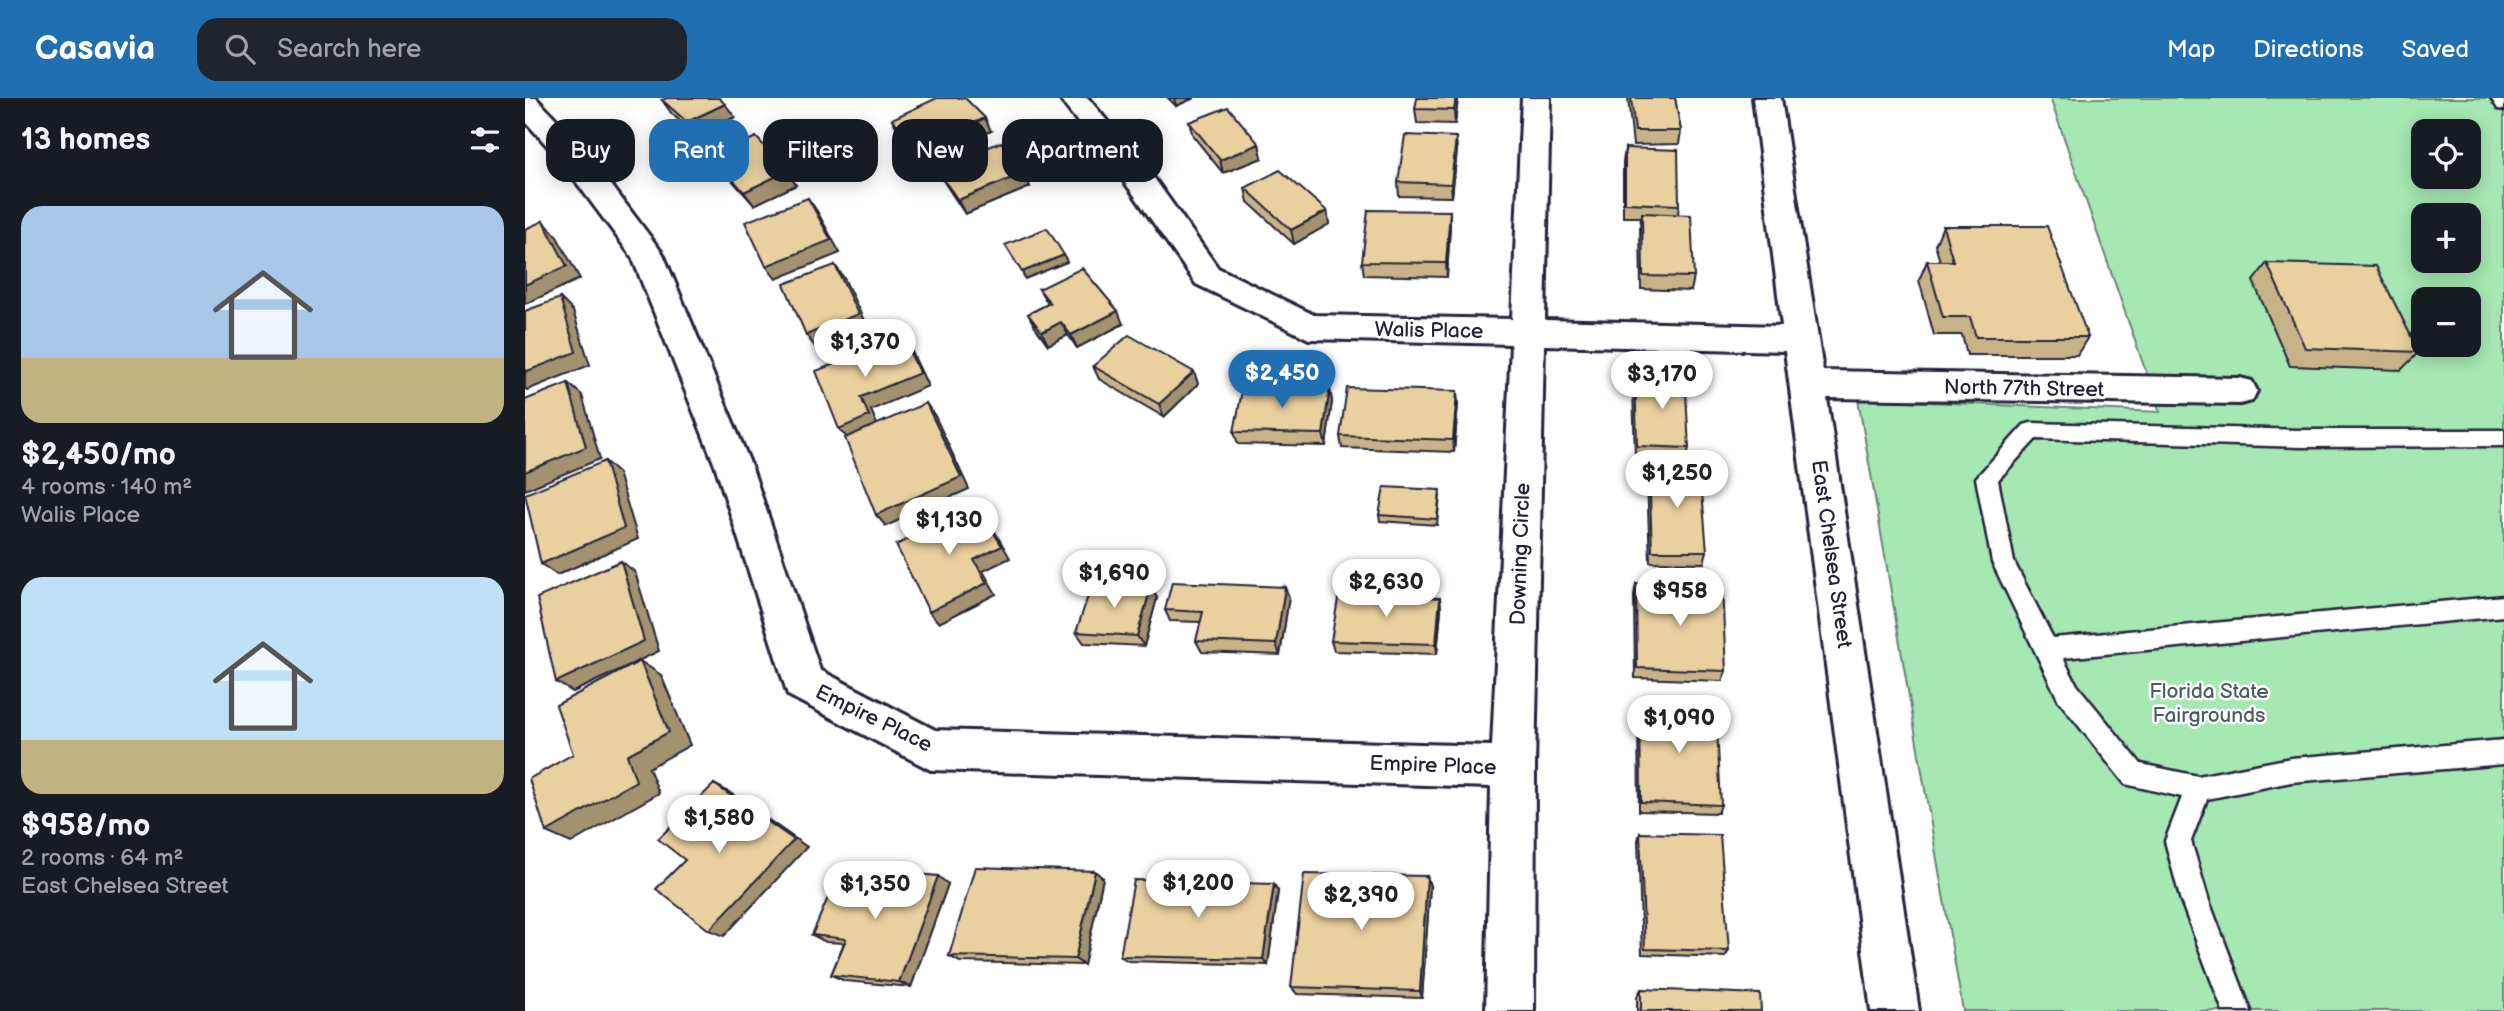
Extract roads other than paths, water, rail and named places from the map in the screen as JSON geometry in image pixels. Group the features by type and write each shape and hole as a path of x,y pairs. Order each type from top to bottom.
{"street":[{"name":"Walis Place","path":"1073,98 1143,185 1207,276 1309,327 1801,339"},
{"name":"Downing Circle","path":"1510,1011 1513,767 1536,98"},
{"name":"East Chelsea Street","path":"1767,98 1895,1011"},
{"name":"Empire Place","path":"525,103 571,153 647,254 734,468 803,682 931,750 1513,767"},
{"name":"North 77th Street","path":"1808,384 2240,391"}],"lane":[{"path":"2499,98 2504,105"},
{"path":"2504,438 2390,441 2109,431 2031,431 1987,478 2003,562 2068,693 2134,775 2198,788 2291,770 2504,752"},
{"path":"2047,649 2504,606"},
{"path":"2198,788 2178,841 2195,901 2237,1011"}],"park label":[{"name":"Florida State Fairgrounds","path":"2209,703"}]}
